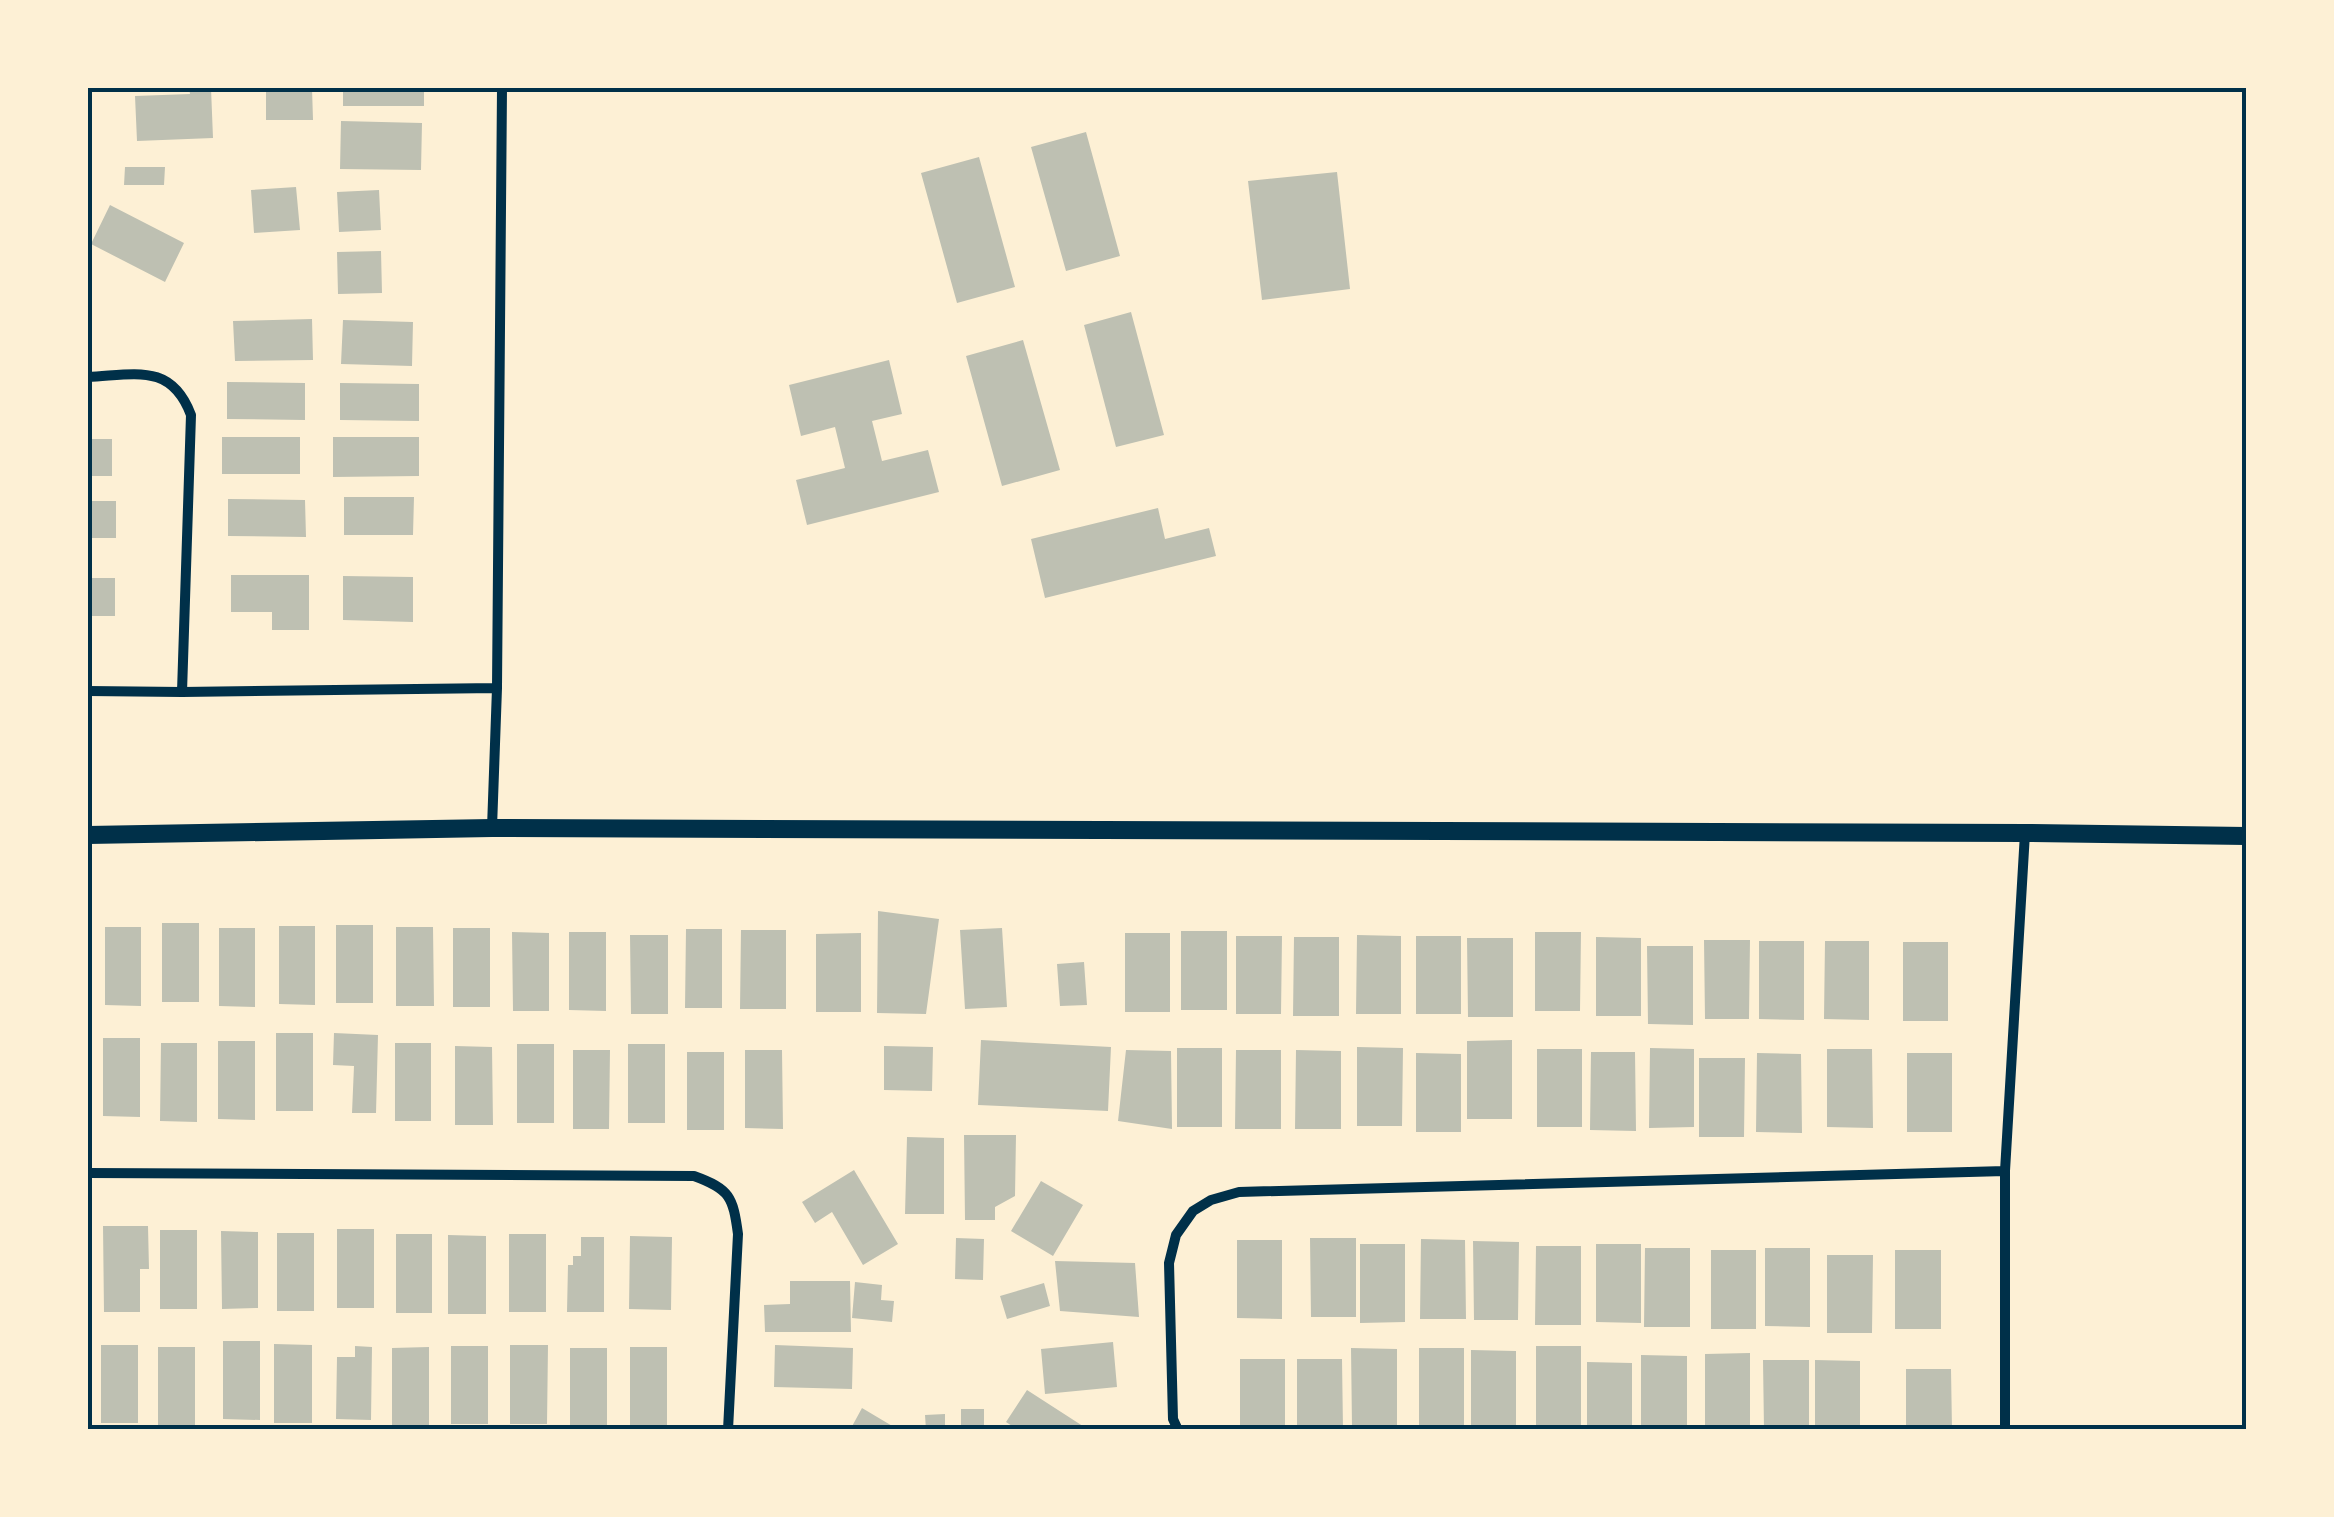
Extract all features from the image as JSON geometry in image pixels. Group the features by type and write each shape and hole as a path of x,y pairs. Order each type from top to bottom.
{"street":[{"path":"492,828 497,688 502,88"},
{"path":"88,376 153,375 174,385 191,415 182,692"},
{"path":"88,691 497,688"},
{"path":"88,834 492,828 2246,836"},
{"path":"2005,1430 2005,1170 2025,833"},
{"path":"1178,1430 1173,1419 1169,1264 1176,1235 1193,1212 1211,1200 1238,1192 2005,1170"},
{"path":"88,1172 694,1176 716,1184 728,1193 738,1234 728,1430"}],"building":[{"path":"189,88 211,88 213,138 137,141 135,96 190,94"},
{"path":"266,88 312,88 313,120 266,120"},
{"path":"343,88 424,88 424,106 343,106"},
{"path":"341,121 422,123 421,170 340,169"},
{"path":"1086,132 1120,256 1066,271 1031,147"},
{"path":"979,157 1015,287 957,303 921,173"},
{"path":"125,167 165,167 164,185 124,185"},
{"path":"1337,172 1350,289 1262,300 1248,181"},
{"path":"296,187 300,230 254,233 251,190"},
{"path":"379,190 381,230 339,232 337,192"},
{"path":"110,205 184,243 165,282 91,244"},
{"path":"381,251 382,293 338,294 337,252"},
{"path":"1131,312 1164,435 1116,447 1084,325"},
{"path":"312,319 313,360 235,361 233,321"},
{"path":"343,320 413,322 412,366 341,364"},
{"path":"1023,340 1060,470 1002,486 966,356"},
{"path":"889,360 902,414 872,421 882,461 928,450 939,492 807,525 796,480 845,468 835,427 801,436 789,385"},
{"path":"227,382 305,383 305,420 227,419"},
{"path":"340,383 419,384 419,421 340,420"},
{"path":"222,437 300,437 300,474 222,474"},
{"path":"333,437 419,437 419,476 333,477"},
{"path":"88,439 112,439 112,476 88,476"},
{"path":"344,497 414,497 413,535 344,535"},
{"path":"228,499 305,500 306,537 228,536"},
{"path":"88,501 116,501 116,538 88,538"},
{"path":"1158,508 1165,539 1209,528 1216,556 1045,598 1031,539"},
{"path":"231,575 309,575 309,630 272,630 272,612 231,612"},
{"path":"343,576 413,577 413,622 343,620"},
{"path":"88,578 115,578 115,616 88,616"},
{"path":"878,911 939,919 926,1014 877,1013"},
{"path":"162,923 199,923 199,1002 162,1002"},
{"path":"336,925 373,925 373,1003 336,1003"},
{"path":"279,926 315,926 315,1005 279,1004"},
{"path":"105,927 141,927 141,1006 105,1005"},
{"path":"396,927 433,927 434,1006 396,1006"},
{"path":"219,928 255,928 255,1007 219,1006"},
{"path":"453,928 490,928 490,1007 453,1007"},
{"path":"1002,928 1007,1007 965,1009 960,930"},
{"path":"686,929 722,929 722,1008 685,1008"},
{"path":"741,930 786,930 786,1009 740,1009"},
{"path":"1181,931 1227,931 1227,1010 1181,1010"},
{"path":"512,932 549,933 549,1011 513,1011"},
{"path":"569,932 606,932 606,1011 569,1010"},
{"path":"1535,932 1581,932 1580,1011 1535,1011"},
{"path":"861,933 861,1012 816,1012 816,934"},
{"path":"1125,933 1170,933 1170,1012 1125,1012"},
{"path":"630,935 668,935 668,1014 631,1014"},
{"path":"1357,935 1401,936 1401,1014 1356,1014"},
{"path":"1236,936 1282,936 1281,1014 1236,1014"},
{"path":"1416,936 1461,936 1461,1014 1416,1014"},
{"path":"1294,937 1339,937 1339,1016 1293,1016"},
{"path":"1596,937 1641,938 1641,1016 1596,1016"},
{"path":"1467,938 1513,938 1513,1017 1468,1017"},
{"path":"1704,940 1750,940 1749,1019 1705,1019"},
{"path":"1759,941 1804,941 1804,1020 1759,1019"},
{"path":"1825,941 1869,941 1869,1020 1824,1019"},
{"path":"1903,942 1948,942 1948,1021 1903,1021"},
{"path":"1647,946 1693,946 1693,1025 1648,1024"},
{"path":"1084,962 1087,1005 1060,1006 1057,964"},
{"path":"276,1033 313,1033 313,1111 276,1111"},
{"path":"334,1033 378,1035 376,1113 352,1113 354,1066 333,1065"},
{"path":"103,1038 140,1038 140,1117 103,1116"},
{"path":"981,1040 1111,1047 1108,1111 978,1105"},
{"path":"1512,1040 1512,1119 1467,1119 1467,1041"},
{"path":"218,1041 255,1041 255,1120 218,1119"},
{"path":"161,1043 197,1043 197,1122 160,1121"},
{"path":"395,1043 431,1043 431,1121 395,1121"},
{"path":"517,1044 554,1044 554,1123 517,1123"},
{"path":"628,1044 665,1044 665,1123 628,1123"},
{"path":"455,1046 492,1047 493,1125 455,1125"},
{"path":"884,1046 933,1047 932,1091 884,1090"},
{"path":"1357,1047 1403,1048 1402,1126 1357,1126"},
{"path":"1177,1048 1222,1048 1222,1127 1177,1127"},
{"path":"1650,1048 1694,1049 1694,1127 1649,1128"},
{"path":"1537,1049 1582,1049 1582,1127 1537,1127"},
{"path":"1827,1049 1872,1049 1873,1128 1827,1127"},
{"path":"573,1050 610,1050 609,1129 573,1129"},
{"path":"745,1050 782,1050 783,1129 745,1128"},
{"path":"1126,1050 1171,1051 1172,1129 1118,1121"},
{"path":"1236,1050 1281,1050 1281,1129 1235,1129"},
{"path":"1296,1050 1341,1051 1341,1129 1295,1129"},
{"path":"687,1052 724,1052 724,1130 687,1130"},
{"path":"1591,1052 1635,1052 1636,1131 1590,1130"},
{"path":"1416,1053 1461,1054 1461,1132 1416,1132"},
{"path":"1757,1053 1801,1054 1802,1133 1756,1132"},
{"path":"1907,1053 1952,1053 1952,1132 1907,1132"},
{"path":"1699,1058 1745,1058 1744,1137 1699,1137"},
{"path":"964,1135 1016,1135 1015,1196 995,1207 995,1220 965,1220"},
{"path":"907,1137 944,1138 944,1214 905,1214"},
{"path":"854,1170 898,1244 863,1265 832,1212 815,1223 802,1202"},
{"path":"1041,1181 1083,1205 1053,1256 1011,1231"},
{"path":"103,1226 148,1226 149,1269 140,1269 140,1312 104,1312"},
{"path":"337,1229 374,1229 374,1308 337,1308"},
{"path":"160,1230 197,1230 197,1309 160,1309"},
{"path":"221,1231 258,1232 258,1308 222,1309"},
{"path":"277,1233 314,1233 314,1311 277,1311"},
{"path":"396,1234 432,1234 432,1313 396,1313"},
{"path":"509,1234 546,1234 546,1312 509,1312"},
{"path":"448,1235 486,1236 486,1314 448,1314"},
{"path":"630,1236 672,1237 671,1310 629,1309"},
{"path":"581,1237 604,1237 604,1312 567,1312 568,1265 573,1265 573,1256 581,1256"},
{"path":"956,1238 984,1239 983,1280 955,1279"},
{"path":"1310,1238 1356,1238 1356,1317 1311,1317"},
{"path":"1421,1239 1465,1240 1466,1319 1420,1319"},
{"path":"1237,1240 1282,1240 1282,1319 1237,1318"},
{"path":"1473,1241 1519,1242 1518,1320 1474,1320"},
{"path":"1360,1244 1405,1244 1405,1322 1360,1323"},
{"path":"1596,1244 1641,1244 1641,1323 1596,1322"},
{"path":"1536,1246 1581,1246 1581,1325 1535,1325"},
{"path":"1645,1248 1690,1248 1690,1327 1644,1327"},
{"path":"1765,1248 1810,1248 1810,1327 1765,1326"},
{"path":"1711,1250 1756,1250 1756,1329 1711,1329"},
{"path":"1895,1250 1941,1250 1941,1329 1895,1329"},
{"path":"1827,1255 1873,1255 1872,1333 1827,1333"},
{"path":"1055,1261 1135,1263 1139,1317 1060,1311"},
{"path":"790,1281 850,1281 851,1332 765,1332 764,1305 790,1304"},
{"path":"855,1282 882,1285 881,1300 894,1301 892,1322 852,1318"},
{"path":"1044,1283 1050,1306 1007,1319 1000,1296"},
{"path":"223,1341 260,1341 260,1420 223,1419"},
{"path":"1113,1342 1117,1387 1045,1394 1041,1349"},
{"path":"274,1344 312,1345 312,1423 274,1423"},
{"path":"101,1345 138,1345 138,1423 101,1423"},
{"path":"510,1345 548,1345 547,1424 510,1424"},
{"path":"775,1345 853,1348 852,1389 774,1387"},
{"path":"355,1346 372,1347 371,1420 336,1419 337,1357 355,1357"},
{"path":"451,1346 488,1346 488,1424 451,1424"},
{"path":"1536,1346 1581,1346 1581,1425 1536,1425"},
{"path":"158,1347 195,1347 195,1426 158,1425"},
{"path":"429,1347 429,1426 392,1426 392,1348"},
{"path":"630,1347 667,1347 667,1426 630,1425"},
{"path":"570,1348 607,1348 607,1426 570,1426"},
{"path":"1351,1348 1397,1349 1397,1428 1352,1427"},
{"path":"1419,1348 1464,1348 1464,1427 1419,1427"},
{"path":"1471,1350 1516,1351 1516,1430 1471,1429"},
{"path":"1750,1353 1750,1430 1705,1430 1705,1354"},
{"path":"1641,1355 1687,1356 1687,1430 1641,1430"},
{"path":"1240,1359 1285,1359 1285,1430 1240,1430"},
{"path":"1297,1359 1342,1359 1343,1430 1297,1430"},
{"path":"1763,1360 1809,1360 1809,1430 1764,1430"},
{"path":"1815,1360 1860,1361 1860,1430 1815,1430"},
{"path":"1587,1362 1632,1363 1632,1430 1587,1430"},
{"path":"1906,1369 1951,1369 1952,1430 1906,1430"},
{"path":"1027,1390 1089,1430 1018,1430 1006,1422"},
{"path":"862,1408 899,1430 850,1430"},
{"path":"961,1409 984,1409 984,1430 961,1430"},
{"path":"945,1414 945,1430 926,1430 925,1415"}]}
